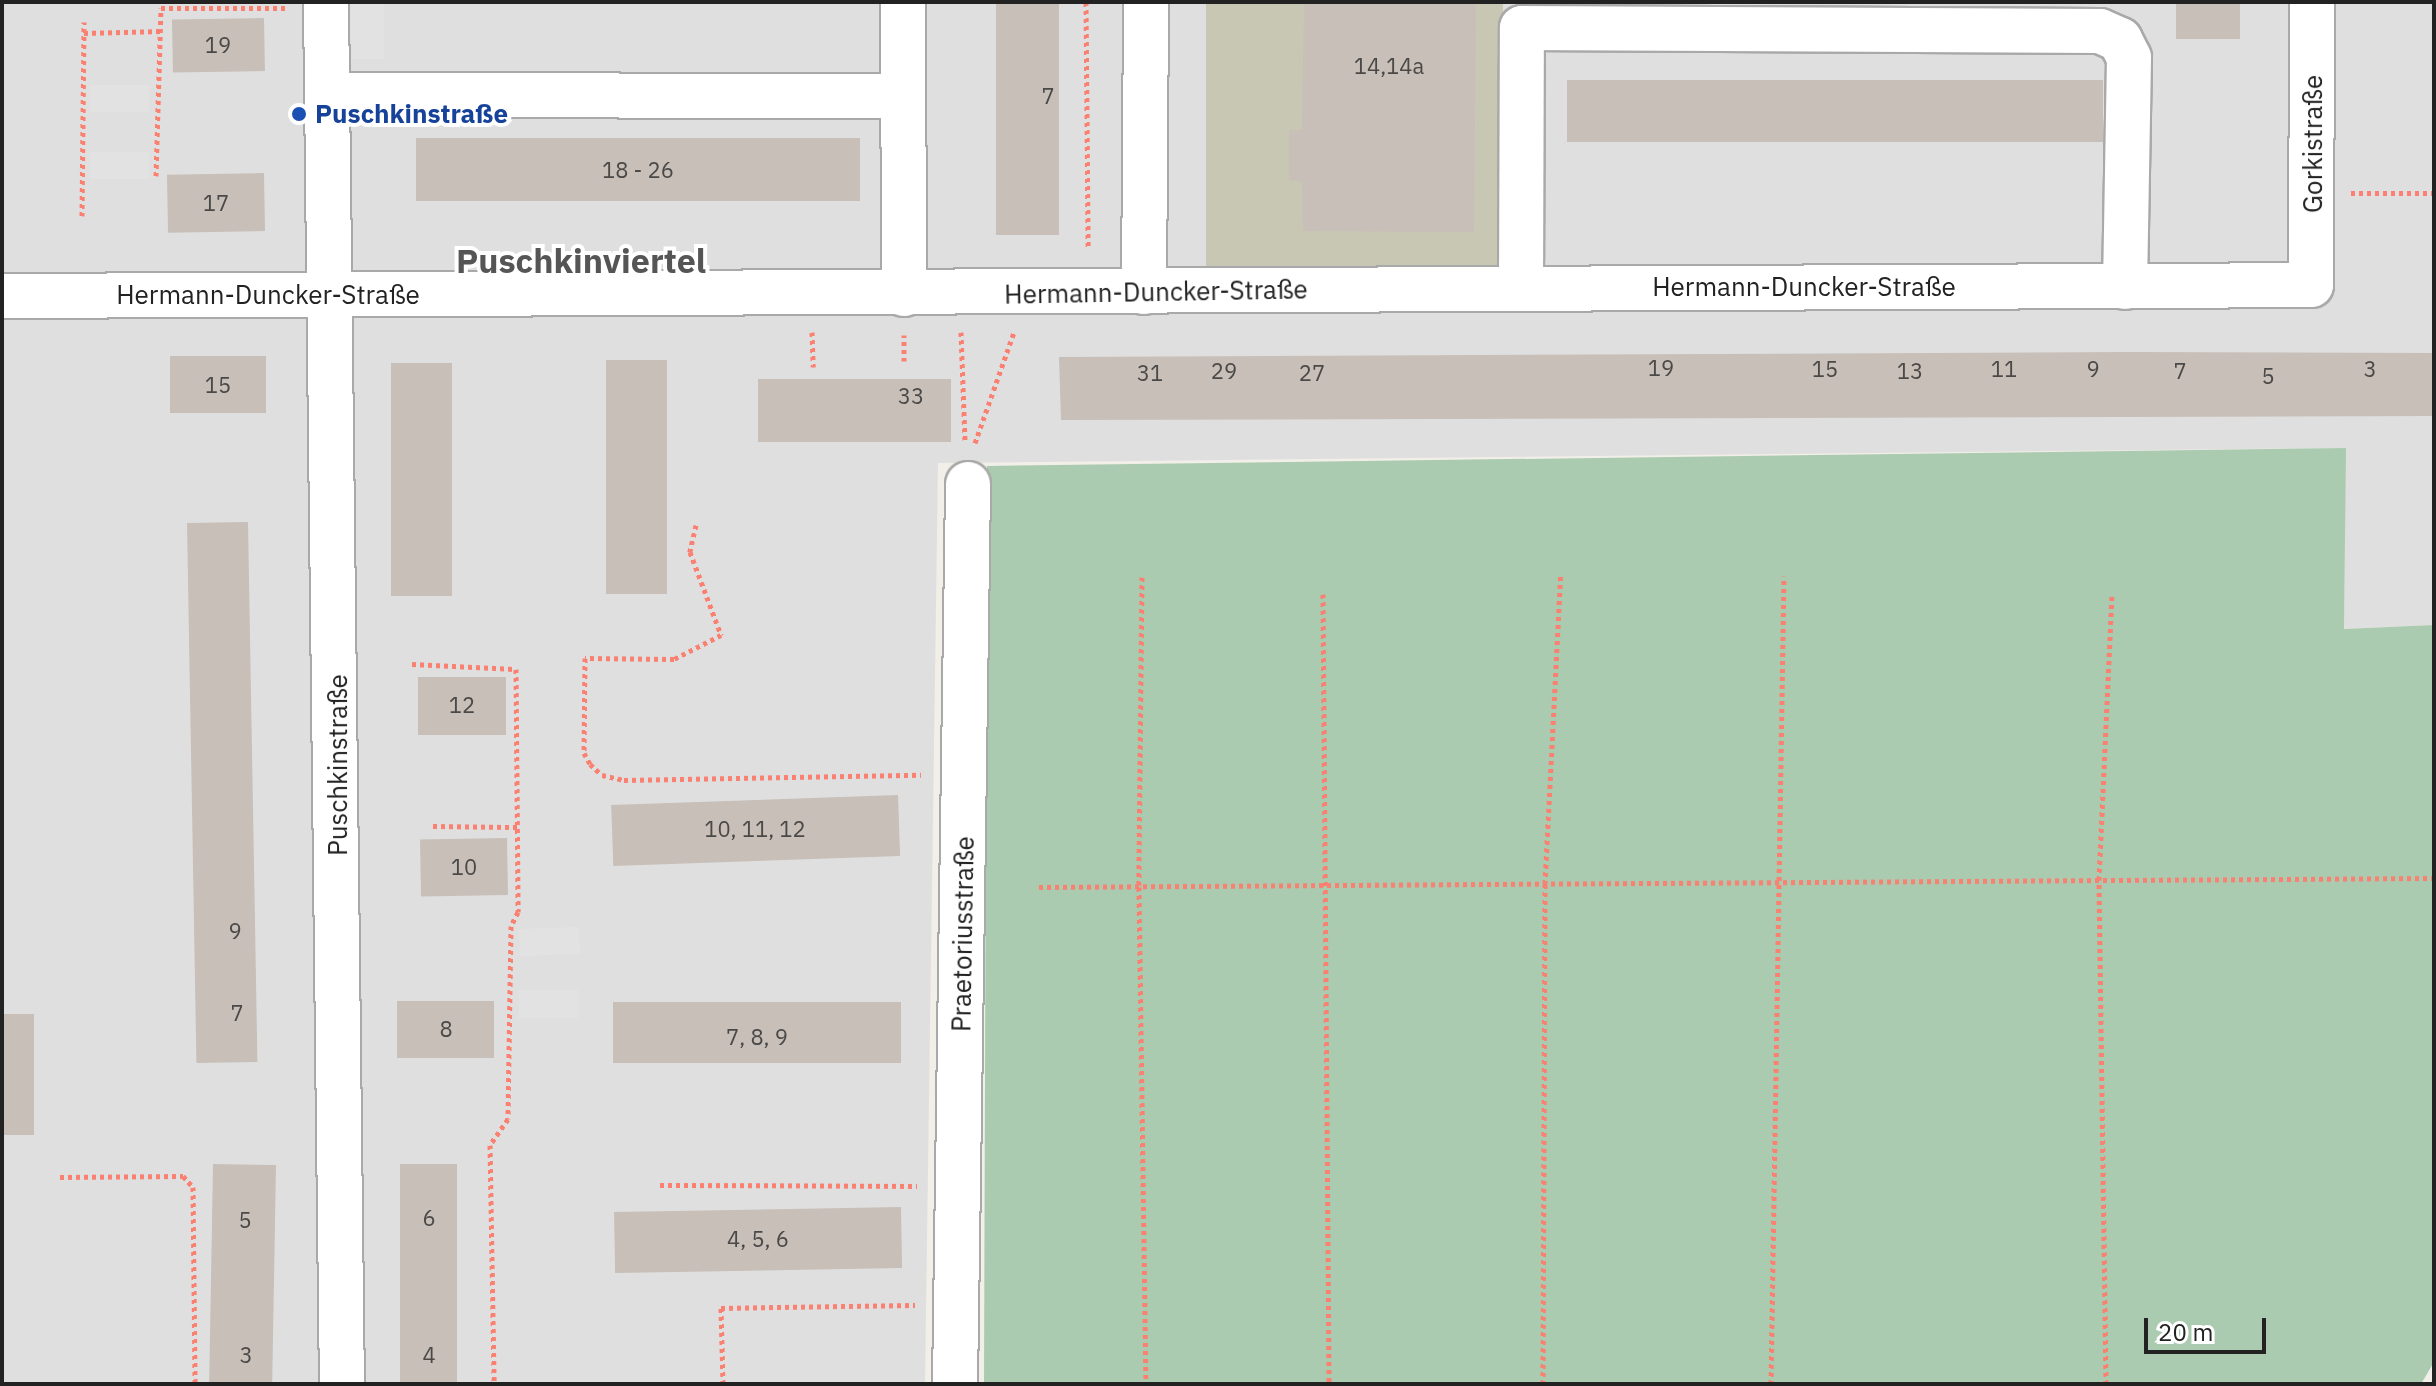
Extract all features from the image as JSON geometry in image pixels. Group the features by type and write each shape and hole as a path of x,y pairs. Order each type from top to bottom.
{"street":[{"path":"903,2 904,294"},
{"path":"1144,292 1146,2"},
{"name":"Gorkistraße","path":"2311,285 2312,2"},
{"name":"Puschkinstraße","path":"326,5 342,1384"},
{"path":"1521,287 1522,28 2100,31 2120,40 2129,58 2125,287"},
{"path":"327,95 903,96"},
{"name":"Hermann-Duncker-Straße","path":"2,296 328,293 961,295 1521,287 2311,285"},
{"name":"Praetoriusstraße","path":"955,1384 966,774 967,463"}],"path":[{"path":"1086,2 1088,253"},
{"path":"156,176 161,8 326,5"},
{"path":"82,216 84,22"},
{"path":"84,33 162,31"},
{"path":"2313,192 2434,193"},
{"path":"967,463 1008,361 1023,293"},
{"path":"961,295 967,463"},
{"path":"696,525 690,552 721,635 674,659 585,658 584,753 602,775 966,774"},
{"path":"1543,1384 1545,884 1561,573"},
{"path":"1771,1384 1775,882 1784,576"},
{"path":"1142,577 1139,887 1146,1384"},
{"path":"1323,594 1329,1384"},
{"path":"2106,1384 2099,880 2112,596"},
{"path":"412,664 516,669 518,827 508,1119 490,1145 494,1384"},
{"path":"433,826 518,827"},
{"path":"1039,887 2434,878"},
{"path":"60,1177 183,1176 193,1187 195,1384"},
{"path":"660,1185 958,1186"},
{"path":"723,1384 721,1308 956,1304"}],"shaded area":[{"path":"2,2 2434,2 2434,625 2344,629 2345,448 938,463 925,1384 2,1384"},
{"path":"351,2 384,2 384,59 351,59"},
{"path":"1206,2 1503,2 1503,266 1206,266"},
{"path":"90,85 149,85 149,112 90,112"},
{"path":"90,152 149,152 149,179 90,179"},
{"path":"579,927 580,954 520,956 519,929"},
{"path":"519,990 578,990 578,1018 519,1018"}],"green space":[{"path":"2346,448 2344,629 2434,625 2434,1362 2421,1384 984,1384 987,466"}],"building":[{"path":"996,2 1059,2 1059,235 996,235"},
{"path":"1304,2 1476,2 1474,232 1303,231 1302,182 1289,180 1289,130 1302,130"},
{"path":"2176,2 2240,2 2240,39 2176,39"},
{"path":"264,18 265,71 173,73 172,20"},
{"path":"1567,80 2103,80 2103,142 1567,142"},
{"path":"416,138 860,138 860,201 416,201"},
{"path":"264,173 265,231 168,233 167,175"},
{"path":"2434,353 2434,416 1061,420 1059,357"},
{"path":"170,356 266,356 266,413 170,413"},
{"path":"606,360 667,360 667,594 606,594"},
{"path":"391,363 452,363 452,596 391,596"},
{"path":"758,379 951,379 951,442 758,442"},
{"path":"248,522 257,1062 196,1063 187,523"},
{"path":"418,677 506,677 506,735 418,735"},
{"path":"898,795 900,856 613,866 611,805"},
{"path":"507,838 508,895 421,897 420,840"},
{"path":"397,1001 494,1001 494,1058 397,1058"},
{"path":"613,1002 901,1002 901,1063 613,1063"},
{"path":"2,1014 34,1014 34,1135 2,1135"},
{"path":"213,1164 276,1165 272,1384 209,1384"},
{"path":"400,1164 457,1164 457,1384 400,1384"},
{"path":"901,1207 902,1268 615,1273 614,1212"}],"place":[{"name":"Puschkinstraße","path":"299,114"}],"district":[{"name":"Puschkinviertel","path":"581,261"}]}
